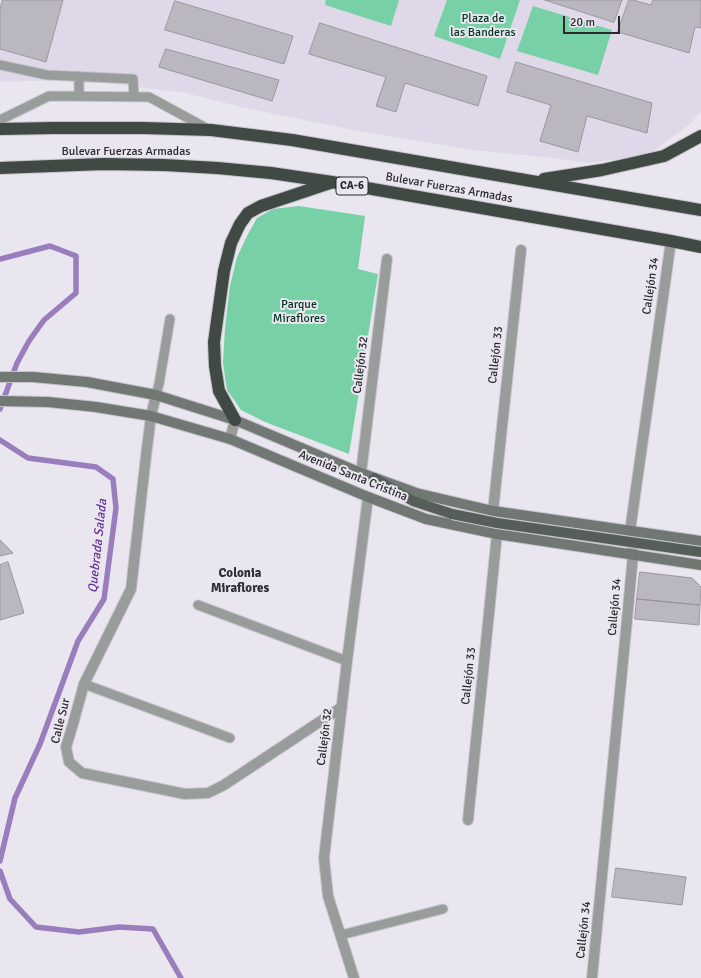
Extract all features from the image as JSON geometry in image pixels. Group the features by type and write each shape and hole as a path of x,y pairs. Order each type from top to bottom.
{"highway":[{"name":"Bulevar Fuerzas Armadas","path":"0,129 136,128 211,130 292,140 701,210"},
{"path":"532,180 602,170 664,156 701,136"},
{"name":"Bulevar Fuerzas Armadas","path":"0,168 104,164 164,165 263,172 332,182 701,247"},
{"path":"235,420 219,390 215,366 214,342 224,271 231,243 240,224 248,213 261,206 332,182"}],"main road":[{"path":"374,478 413,501 452,514 504,524 701,552"}],"street":[{"name":"Callejón 34","path":"592,978 627,628 633,555 630,531 671,241"},
{"name":"Callejón 33","path":"492,511 521,250"},
{"name":"Callejón 32","path":"361,473 386,259"},
{"name":"Avenida Santa Cristina","path":"0,377 33,377 87,382 156,395 235,420 361,473 416,493 492,511 701,541"},
{"name":"Calle Sur","path":"156,395 151,416 131,589 84,684 66,747 69,762 82,773 185,794 208,793 224,785 342,707"},
{"name":"Avenida Santa Cristina","path":"0,401 48,402 96,406 151,416 230,439 368,497 426,519 497,534 701,565"},
{"path":"230,439 235,420"},
{"name":"Callejón 32","path":"354,978 328,896 324,858 368,497"},
{"name":"Callejón 33","path":"468,820 497,534"}],"lane":[{"path":"0,65 47,74 133,79 134,97"},
{"path":"79,76 79,96"},
{"path":"0,120 49,96 149,97 211,130"},
{"path":"156,395 170,319"},
{"path":"198,605 347,661"},
{"path":"84,684 230,738"},
{"path":"341,935 443,909"}],"shaded area":[{"path":"0,0 701,0 701,111 691,123 654,151 640,156 587,163 474,150 358,131 241,107 185,93 108,83 61,80 0,82"}],"green space":[{"path":"326,0 399,0 391,26 325,5"},
{"name":"Plaza de las Banderas","path":"447,0 520,0 500,59 434,36"},
{"path":"533,6 612,30 598,75 517,51"},
{"name":"Parque Miraflores","path":"299,206 365,216 358,269 378,274 349,454 265,422 241,410 227,390 223,363 225,328 230,286 237,257 257,218 273,209"}],"building":[{"path":"3,0 63,0 46,62 0,49 0,9"},
{"path":"545,0 622,0 614,22"},
{"path":"629,0 651,5 653,0 701,0 701,28 695,27 689,53 618,32"},
{"path":"175,1 293,36 284,64 165,30"},
{"path":"320,23 487,76 478,106 405,83 396,112 376,106 386,77 309,54"},
{"path":"166,49 279,80 272,101 159,67"},
{"path":"516,62 652,103 647,133 587,116 578,152 540,141 551,105 507,92"},
{"path":"0,540 13,553 0,556"},
{"path":"8,562 24,613 0,620 0,565"},
{"path":"640,572 692,578 701,587 700,605 637,599"},
{"path":"637,599 700,605 699,625 635,619"},
{"path":"616,868 686,877 682,905 612,897"}],"waterway":[{"name":"Quebrada Salada","path":"0,259 50,246 76,256 76,293 44,320 29,341 17,363 0,409"},
{"name":"Quebrada Salada","path":"0,440 28,458 96,467 113,479 116,508 104,599 78,641 40,744 15,798 0,861"},
{"name":"Quebrada Salada","path":"0,871 10,899 36,927 79,932 119,927 153,929 181,978"}],"district":[{"name":"Colonia Miraflores","path":"240,582"}]}
